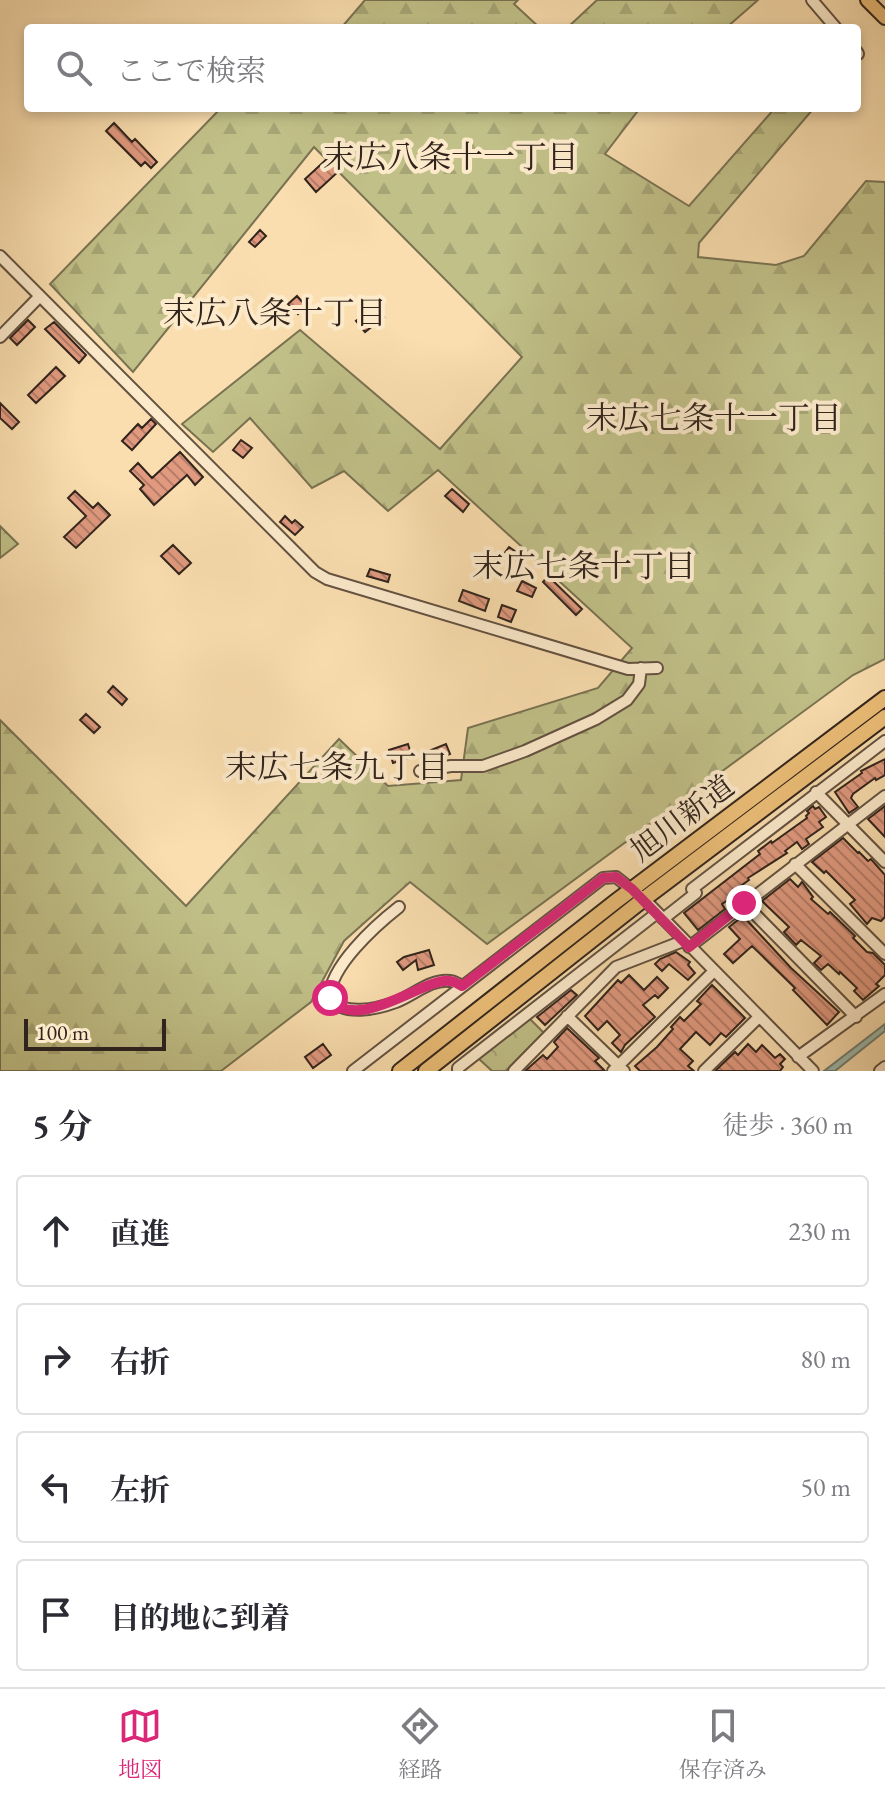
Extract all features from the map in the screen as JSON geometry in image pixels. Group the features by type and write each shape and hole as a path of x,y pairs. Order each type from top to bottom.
{"highway":[{"name":"旭川新道","path":"400,1071 632,889 885,698"},
{"name":"旭川新道","path":"426,1071 644,899 885,717"}],"main road":[{"path":"867,0 885,18"}],"street":[{"path":"812,0 833,24"},
{"path":"0,256 315,572 327,579 628,669 657,668"},
{"path":"0,337 40,296"},
{"path":"420,771 451,766 483,766 596,719 627,700 639,684 641,668"},
{"path":"853,740 865,755"},
{"path":"458,1071 660,916 696,893 692,889 885,741"},
{"path":"816,792 885,862"},
{"path":"514,1071 616,967 686,944 885,796"},
{"path":"717,846 733,859"},
{"path":"795,864 885,954"},
{"path":"353,1071 603,878 616,877 644,899 811,1069"},
{"path":"744,903 856,1017"},
{"path":"399,907 380,922 331,981 330,998 335,1005 346,1009 368,1008 396,1002 435,983 450,981 462,986"},
{"path":"567,1016 618,1069 713,972"},
{"path":"798,1057 885,994"},
{"path":"704,1071 759,1017"},
{"path":"880,1071 885,1067"}],"green space":[{"path":"365,0 518,0 514,4 536,24 344,24"},
{"path":"597,0 758,0 731,24 571,24"},
{"path":"217,112 637,112 605,154 689,206 771,112 811,112 699,243 698,257 776,265 804,256 866,181 885,182 885,659 853,675 487,944 410,882 344,941 311,1002 221,1071 0,1071 0,720 186,906 339,739 388,786 461,780 468,728 598,688 632,648 438,470 388,511 344,471 312,488 250,418 213,452 182,424 300,330 440,449 522,357 314,147 133,372 50,284"},
{"path":"0,526 18,544 0,558"},
{"path":"529,1018 544,1033 506,1071 492,1071 478,1058"}],"shaded area":[{"path":"885,1024 885,1031 835,1071 824,1071"}],"building":[{"path":"114,123 157,162 151,168 145,162 141,166 106,131"},
{"path":"329,157 340,170 316,192 305,179"},
{"path":"260,230 266,236 255,247 249,242"},
{"path":"297,296 306,306 298,314 288,304"},
{"path":"375,306 384,317 365,332 356,321"},
{"path":"28,320 35,327 17,345 10,338"},
{"path":"54,322 86,355 79,363 45,329"},
{"path":"56,367 65,376 36,403 28,395"},
{"path":"0,403 19,422 12,429 0,418"},
{"path":"151,419 156,424 132,450 122,441 138,424 142,428"},
{"path":"241,440 252,448 243,458 233,450"},
{"path":"180,452 203,477 195,485 187,475 154,505 140,489 144,485 130,471 138,463 152,478"},
{"path":"452,489 469,504 463,512 445,496"},
{"path":"75,491 93,508 98,503 110,515 76,548 64,537 86,516 68,498"},
{"path":"285,516 303,527 295,535 280,522"},
{"path":"173,545 191,563 179,574 161,556"},
{"path":"509,547 525,558 518,568 503,555"},
{"path":"370,569 390,575 388,582 367,576"},
{"path":"548,576 582,609 576,615 543,582"},
{"path":"522,581 536,588 532,597 517,591"},
{"path":"463,590 489,599 485,611 459,601"},
{"path":"502,605 516,610 511,622 498,617"},
{"path":"113,686 127,699 122,705 108,692"},
{"path":"86,714 100,727 94,733 80,720"},
{"path":"408,744 412,757 393,763 389,750"},
{"path":"446,744 450,754 435,760 431,750"},
{"path":"885,759 885,775 875,778 853,794 851,798 858,807 849,813 835,792 861,771"},
{"path":"813,806 815,809 819,807 826,817 819,822 823,827 806,839 809,844 802,849 797,842 785,851 787,853 748,878 738,888 743,895 737,900 734,896 722,904 725,909 698,930 684,913 760,854 758,851 807,818 807,811"},
{"path":"885,806 885,837 868,819"},
{"path":"843,838 868,861 871,859 885,875 885,917 881,921 872,918 867,924 850,904 855,900 826,871 824,873 812,862"},
{"path":"790,879 798,887 802,882 813,897 811,899 828,914 830,912 867,952 873,953 885,965 885,975 876,984 879,986 863,1000 854,991 857,988 840,972 828,964 821,970 814,963 821,956 801,940 796,945 784,932 789,927 762,901"},
{"path":"743,916 791,968 839,1012 827,1025 752,946 733,963 724,954 740,939 729,927"},
{"path":"429,950 434,965 418,970 416,960 403,970 397,962 404,957"},
{"path":"676,952 690,962 688,965 695,973 688,980 669,964 662,971 655,964"},
{"path":"629,975 644,990 657,977 668,988 658,998 655,995 643,1005 655,1017 621,1052 612,1043 620,1035 607,1021 598,1030 585,1016 618,980 621,983"},
{"path":"712,985 745,1018 726,1037 721,1033 710,1045 696,1032 680,1049 693,1061 688,1066 694,1071 640,1071 635,1066 657,1047 680,1017 684,1021 701,1004 697,1001"},
{"path":"571,990 577,995 545,1025 537,1017"},
{"path":"567,1028 599,1058 595,1061 605,1071 525,1071 543,1055 547,1059 558,1047 554,1042"},
{"path":"323,1044 331,1055 313,1068 305,1057"},
{"path":"748,1044 756,1052 762,1045 775,1058 780,1054 785,1059 780,1064 783,1067 780,1071 715,1071 735,1052 738,1055"}],"district":[{"name":"末広八条十一丁目","path":"451,157"},
{"name":"末広八条十丁目","path":"275,313"},
{"name":"末広七条十一丁目","path":"714,418"},
{"name":"末広七条十丁目","path":"584,566"},
{"name":"末広七条九丁目","path":"337,767"}],"route":[{"path":"330,998 335,1005 346,1009 368,1008 396,1002 435,983 450,981 462,986 603,878 616,877 632,889 689,947 744,903"}]}
